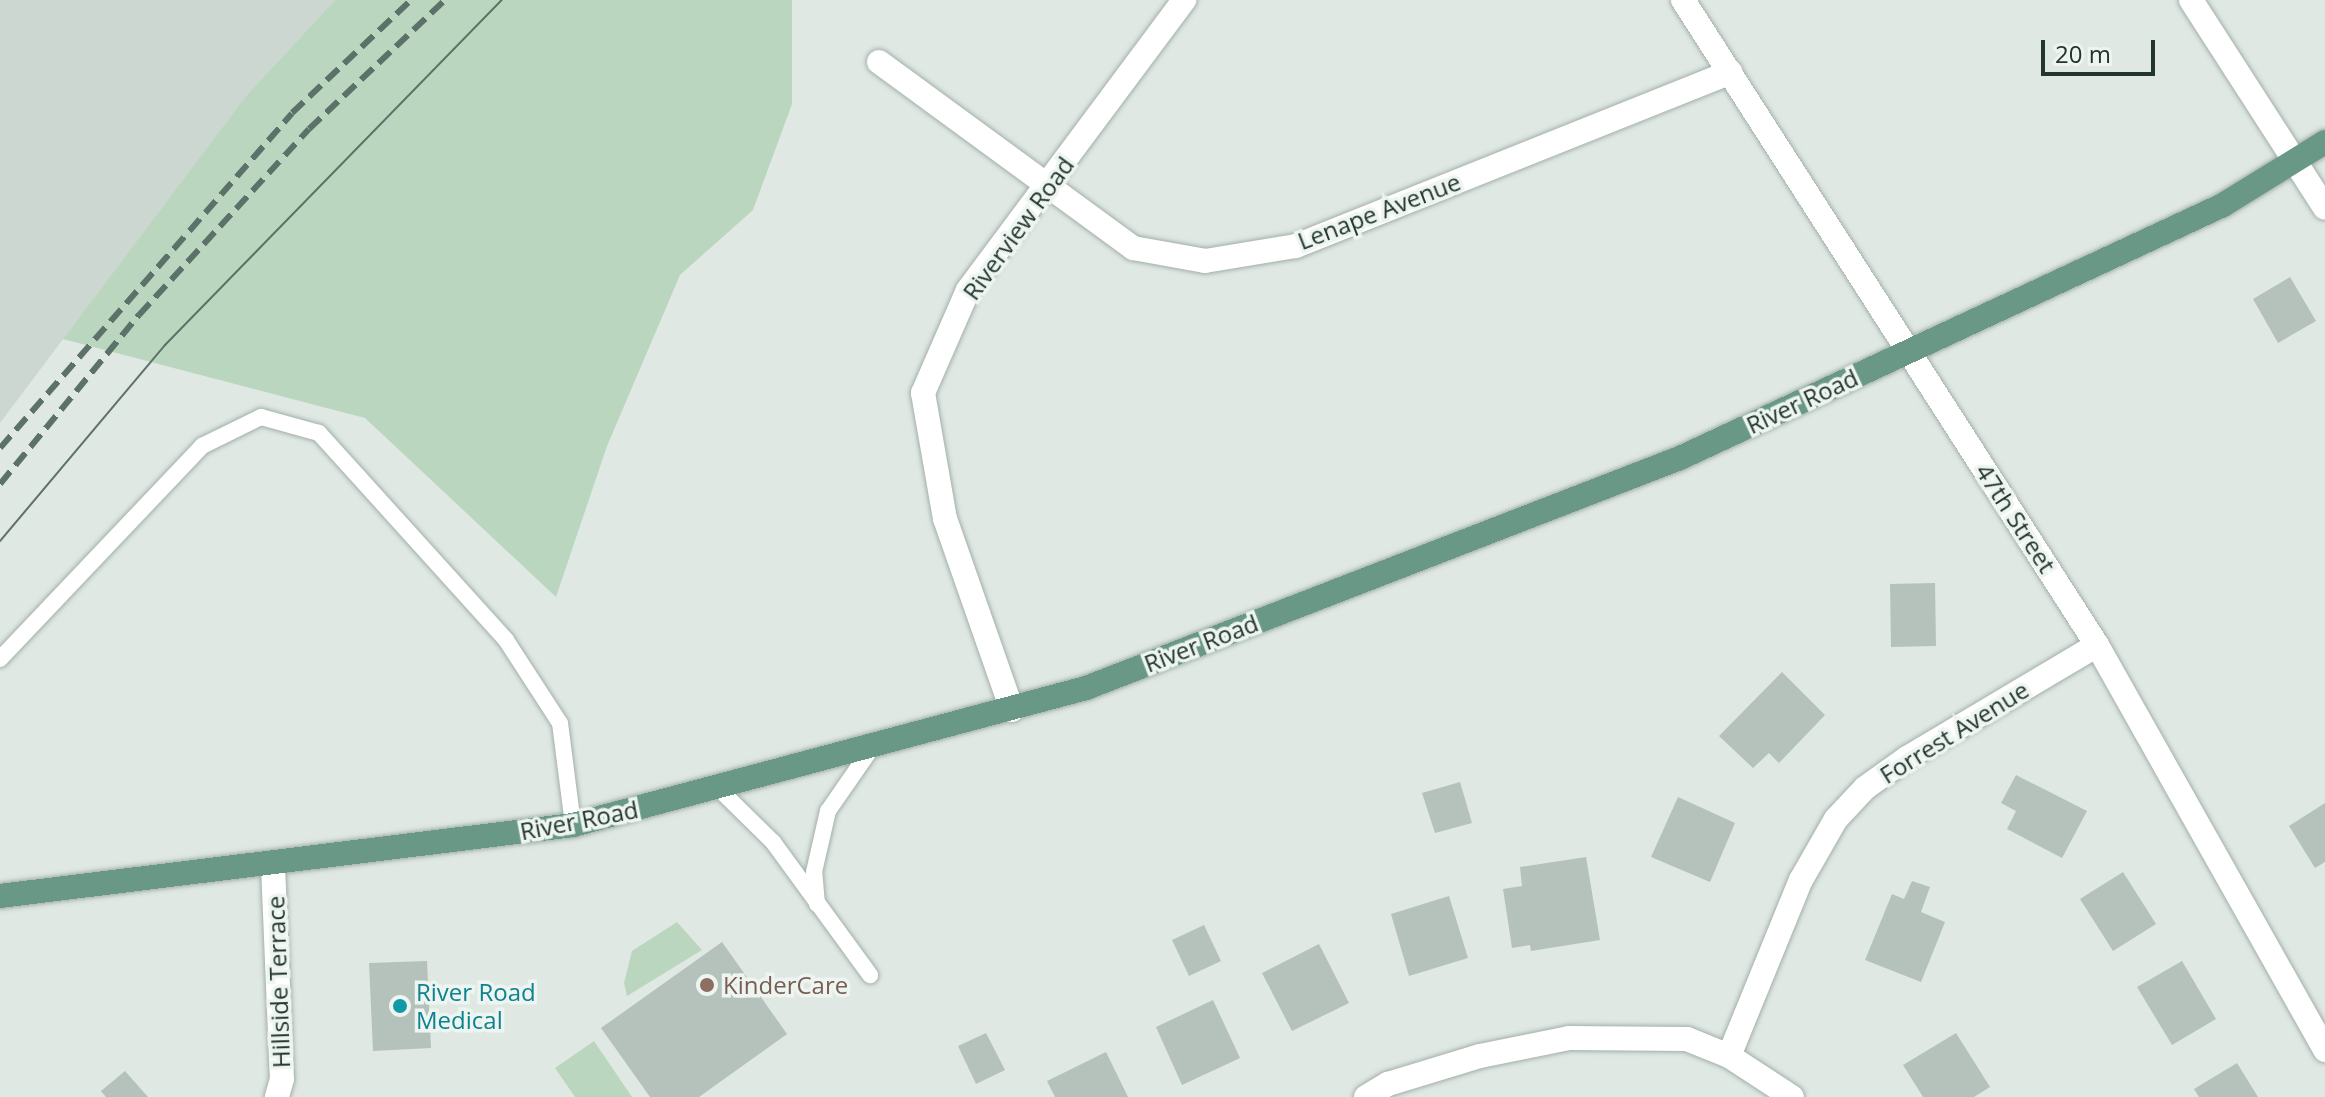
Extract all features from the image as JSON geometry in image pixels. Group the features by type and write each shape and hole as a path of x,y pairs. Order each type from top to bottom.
{"main road":[{"name":"River Road","path":"0,896 273,866 573,825 871,749 1086,688 1680,458 2223,205 2325,142"}],"street":[{"name":"Riverview Road","path":"1012,710 945,519 923,393 968,290 1184,0"},
{"name":"47th Street","path":"1683,0 2097,645 2322,1039"},
{"path":"2191,0 2325,208"},
{"name":"Lenape Avenue","path":"879,62 1133,248 1205,261 1296,246 1730,72"},
{"name":"Forrest Avenue","path":"1729,1056 1801,880 1836,819 1865,788 1907,758 2097,645"},
{"name":"Hillside Terrace","path":"273,866 282,1079 277,1097"},
{"path":"1366,1097 1388,1084 1480,1056 1569,1038 1687,1039 1729,1056 1792,1097"}],"lane":[{"path":"0,659 202,446 261,417 319,433 506,640 560,723 573,825"},
{"path":"817,905 814,872 828,811 871,749"},
{"path":"719,789 773,842 870,975"}],"shaded area":[{"path":"0,0 335,0 246,96 0,423"}],"green space":[{"path":"335,0 792,0 792,104 753,210 680,275 607,446 556,597 365,418 63,339 246,96"},
{"path":"677,922 702,950 627,996 624,983 632,951"},
{"path":"594,1041 632,1097 575,1097 555,1068"}],"building":[{"path":"2290,277 2316,321 2278,343 2253,299"},
{"path":"1935,583 1936,646 1891,647 1890,584"},
{"path":"1782,672 1825,715 1779,763 1769,753 1753,768 1719,736"},
{"path":"2016,775 2087,811 2062,858 2007,829 2016,811 2001,803"},
{"path":"1460,782 1472,823 1435,833 1422,793"},
{"path":"1678,797 1735,823 1710,882 1651,857"},
{"path":"2325,803 2325,862 2315,868 2289,826"},
{"path":"1586,857 1600,940 1531,951 1530,945 1512,948 1503,889 1522,886 1520,867"},
{"path":"2123,872 2156,924 2113,951 2080,899"},
{"path":"1912,881 1930,887 1921,912 1945,922 1921,982 1865,960 1892,894 1904,899"},
{"path":"1449,896 1468,958 1409,976 1391,914"},
{"path":"1204,925 1221,961 1189,976 1172,940"},
{"name":"KinderCare","path":"722,942 787,1034 699,1097 650,1097 601,1028"},
{"path":"1319,944 1349,1003 1292,1031 1262,973"},
{"name":"River Road Medical","path":"427,961 431,1048 373,1051 369,963"},
{"path":"2182,961 2216,1019 2172,1045 2137,987"},
{"path":"1213,1000 1240,1058 1182,1085 1156,1027"},
{"path":"986,1033 1005,1070 976,1084 958,1046"},
{"path":"1956,1033 1990,1087 1974,1097 1923,1097 1903,1065"},
{"path":"1106,1052 1128,1097 1055,1097 1047,1081"},
{"path":"2237,1063 2258,1097 2199,1097 2194,1089"},
{"path":"125,1071 148,1097 106,1097 101,1091"}],"tram line":[{"path":"0,541 165,345 502,0"}],"railway":[{"path":"0,448 292,113 411,0"},
{"path":"0,484 139,315 309,129 445,0"}],"place":[{"name":"KinderCare","path":"707,985"},
{"name":"River Road Medical","path":"400,1006"}]}
